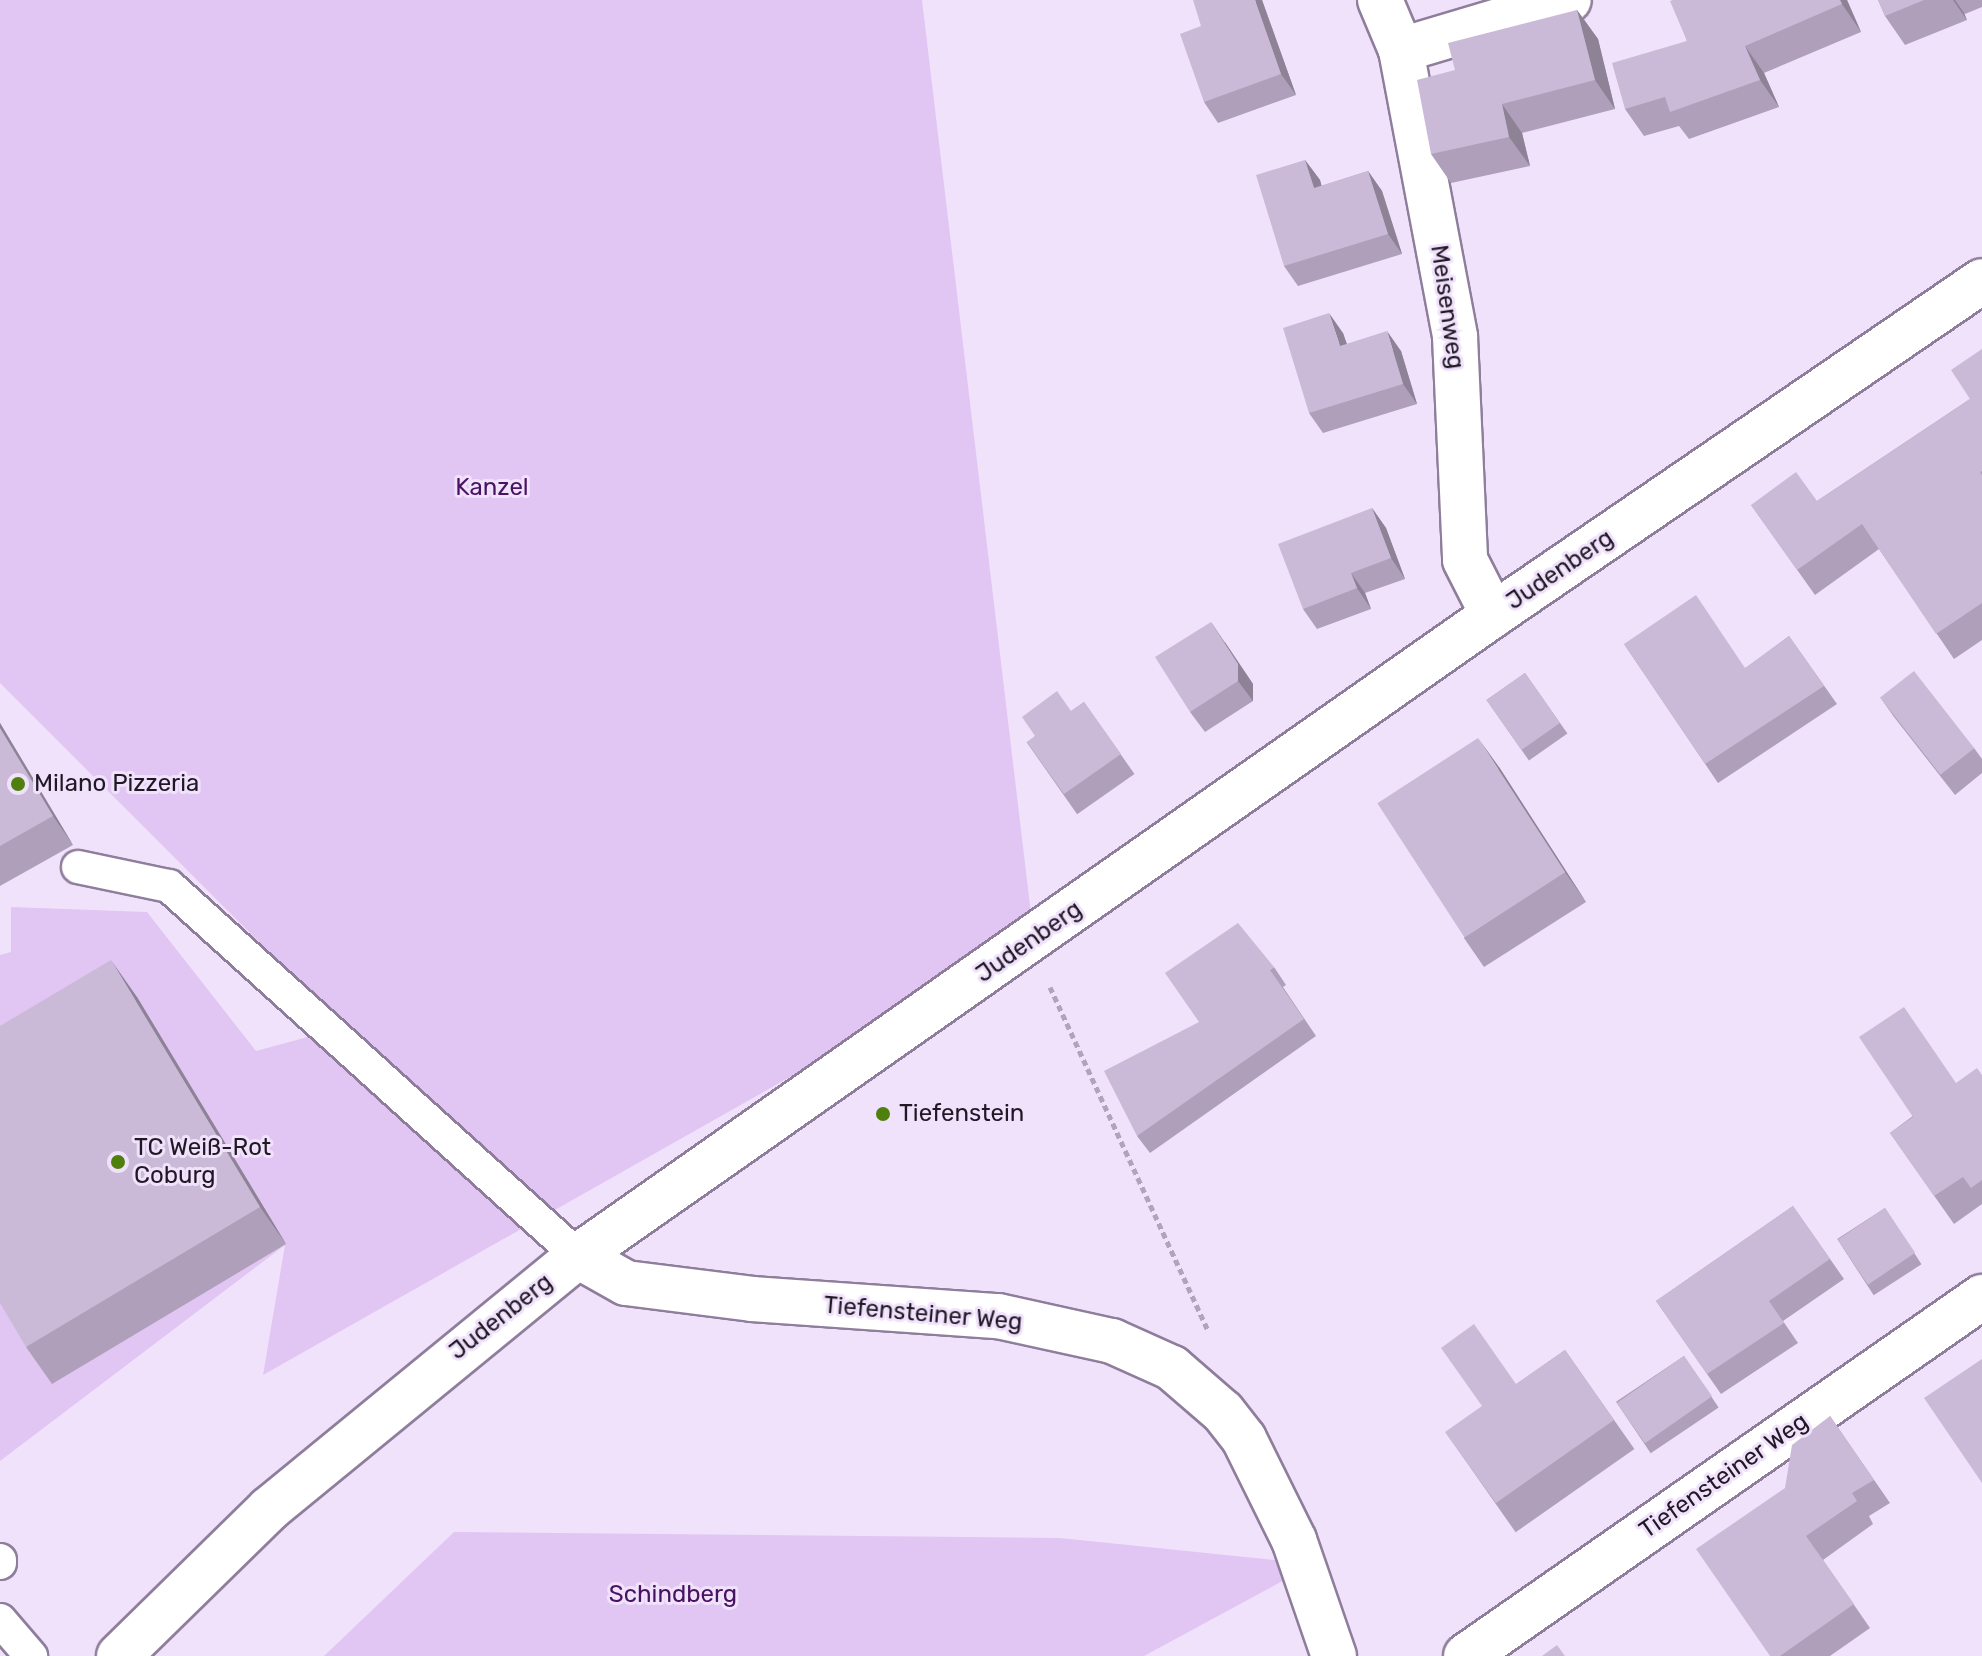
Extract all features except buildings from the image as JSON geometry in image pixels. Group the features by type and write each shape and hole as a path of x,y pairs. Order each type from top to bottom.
{"street":[{"name":"Meisenweg","path":"1380,0 1401,50 1455,337 1465,560 1493,615"},
{"path":"1401,50 1569,0"},
{"name":"Judenberg","path":"119,1656 269,1509 578,1256 1493,615 1982,281"},
{"name":"Tiefensteiner Weg","path":"578,1256 626,1283 752,1299 998,1316 1112,1341 1172,1368 1223,1412 1244,1439 1294,1540 1334,1656"},
{"name":"Tiefensteiner Weg","path":"1466,1656 1982,1297"}],"lane":[{"path":"78,867 169,886 578,1256"},
{"path":"0,1620 31,1656"}],"path":[{"path":"1029,942 1214,1343"}],"green space":[{"name":"Kanzel","path":"0,0 922,0 1034,939 263,1375 285,1245 0,1461 0,955 11,952 11,907 147,912 256,1051 344,1027 0,683"},
{"name":"Schindberg","path":"454,1532 1060,1538 1314,1564 1144,1656 324,1656"}],"place":[{"name":"Milano Pizzeria","path":"18,784"},
{"name":"Tiefenstein","path":"883,1114"},
{"name":"TC Weiß-Rot Coburg","path":"118,1162"}]}
